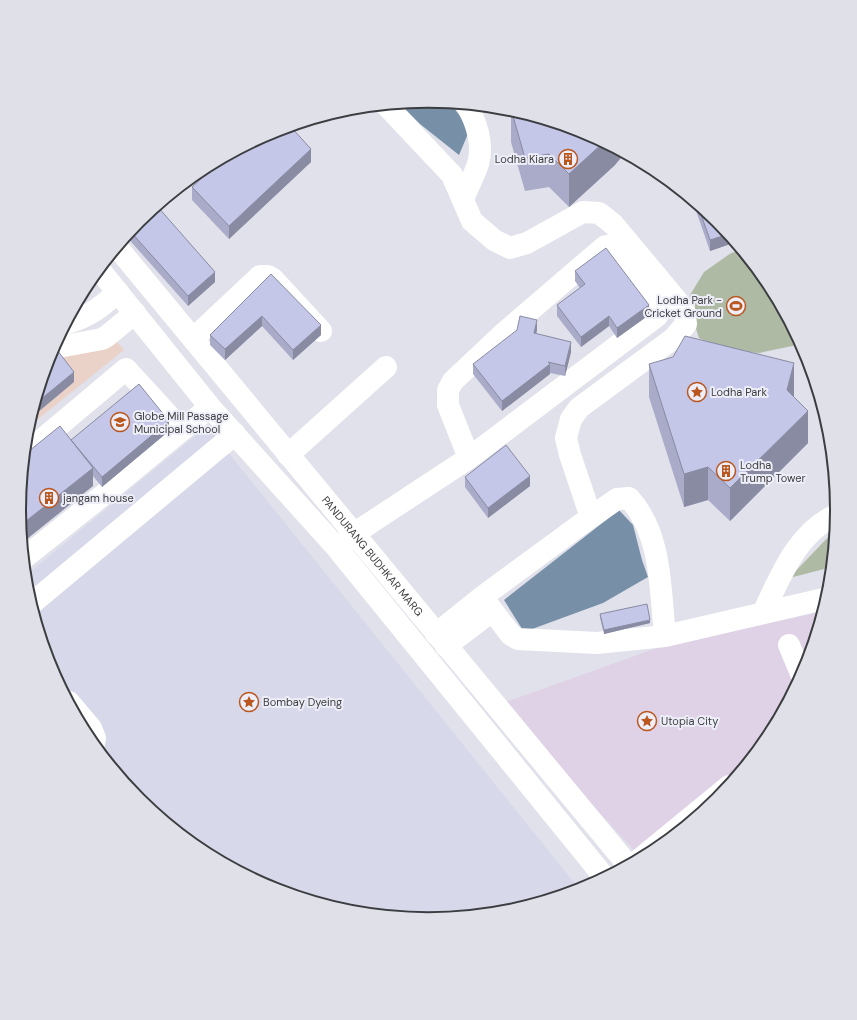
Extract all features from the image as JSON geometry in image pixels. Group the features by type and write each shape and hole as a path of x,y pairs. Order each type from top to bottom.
{"street":[{"path":"390,109 466,191 472,221 494,240 510,248 527,243 582,212 599,213 613,224 684,309 686,324 674,338 579,408 571,419 566,438 570,456 591,517"},
{"path":"466,191 478,163 480,144 476,125 469,110"},
{"path":"337,548 355,534 470,458 657,316 659,313 658,308 612,249 606,246 603,248 505,332 453,381 448,390 448,405 470,458"},
{"name":"PANDURANG BUDHKAR MARG","path":"121,251 625,862"},
{"name":"PANDURANG BUDHKAR MARG","path":"103,274 210,407 337,548 601,874"},
{"path":"193,339 260,276 268,276 273,279 321,331"},
{"path":"74,321 81,319 97,310 118,292"},
{"path":"61,346 107,336 135,313"},
{"path":"288,455 386,367"},
{"path":"31,448 126,369 182,430"},
{"path":"28,555 210,407"},
{"path":"36,599 235,434"},
{"path":"441,640 487,604 591,517 617,499 629,498 638,508 649,529 656,551 665,636"},
{"path":"763,613 785,566 801,542 826,519 831,517"},
{"path":"487,604 511,635 518,639 597,643 665,636 820,600"},
{"path":"789,645 798,667"},
{"path":"543,801 562,785"}],"shaded area":[{"path":"114,338 124,350 37,420 47,381 59,351"},
{"name":"Bombay Dyeing","path":"207,426 576,885 533,899 507,905 455,912 402,912 350,905 324,899 274,882 227,859 205,845 163,813 126,775 94,734 68,688 47,639 31,571"},
{"name":"Utopia City","path":"817,612 810,639 789,688 763,734 748,755 713,795 694,813 638,854 500,704 657,648"}],"green space":[{"name":"Lodha Park - Cricket Ground","path":"737,252 763,286 777,309 795,345 759,353 726,350 699,338 692,316 690,295 704,272 731,253"},
{"path":"830,535 827,568 789,578"}],"water":[{"path":"404,108 454,108 470,129 459,155 420,124"},
{"path":"619,510 633,525 648,577 603,603 524,632 504,600"}],"building":[{"path":"513,116 558,129 600,146 569,174 549,154 525,158"},
{"path":"294,131 311,149 229,226 192,187 206,175 227,161 274,138"},
{"path":"160,210 215,272 188,296 134,236"},
{"path":"701,213 723,236 710,240"},
{"path":"606,248 649,305 617,328 609,316 581,337 557,305 585,284 575,271"},
{"path":"271,274 321,325 293,350 262,316 225,349 210,335"},
{"path":"520,316 537,320 534,333 571,342 565,366 548,362 550,364 502,401 473,364 517,330"},
{"name":"Lodha Trump Tower","path":"685,336 794,363 787,390 808,411 730,488 708,467 684,474 649,364 673,357"},
{"path":"59,352 74,372 42,398 47,381"},
{"path":"139,384 169,421 102,477 71,440"},
{"path":"60,426 93,468 26,521 27,484 30,450"},
{"path":"506,445 530,476 488,508 465,477"},
{"path":"647,604 650,620 604,630 600,614"}],"place":[{"name":"Lodha Kiara","path":"568,159"},
{"name":"Lodha Park - Cricket Ground","path":"736,306"},
{"name":"Lodha Park","path":"697,392"},
{"name":"Globe Mill Passage Municipal School","path":"120,422"},
{"name":"Lodha Trump Tower","path":"726,471"},
{"name":"jangam house","path":"49,498"},
{"name":"Bombay Dyeing","path":"249,702"},
{"name":"Utopia City","path":"647,721"}]}
